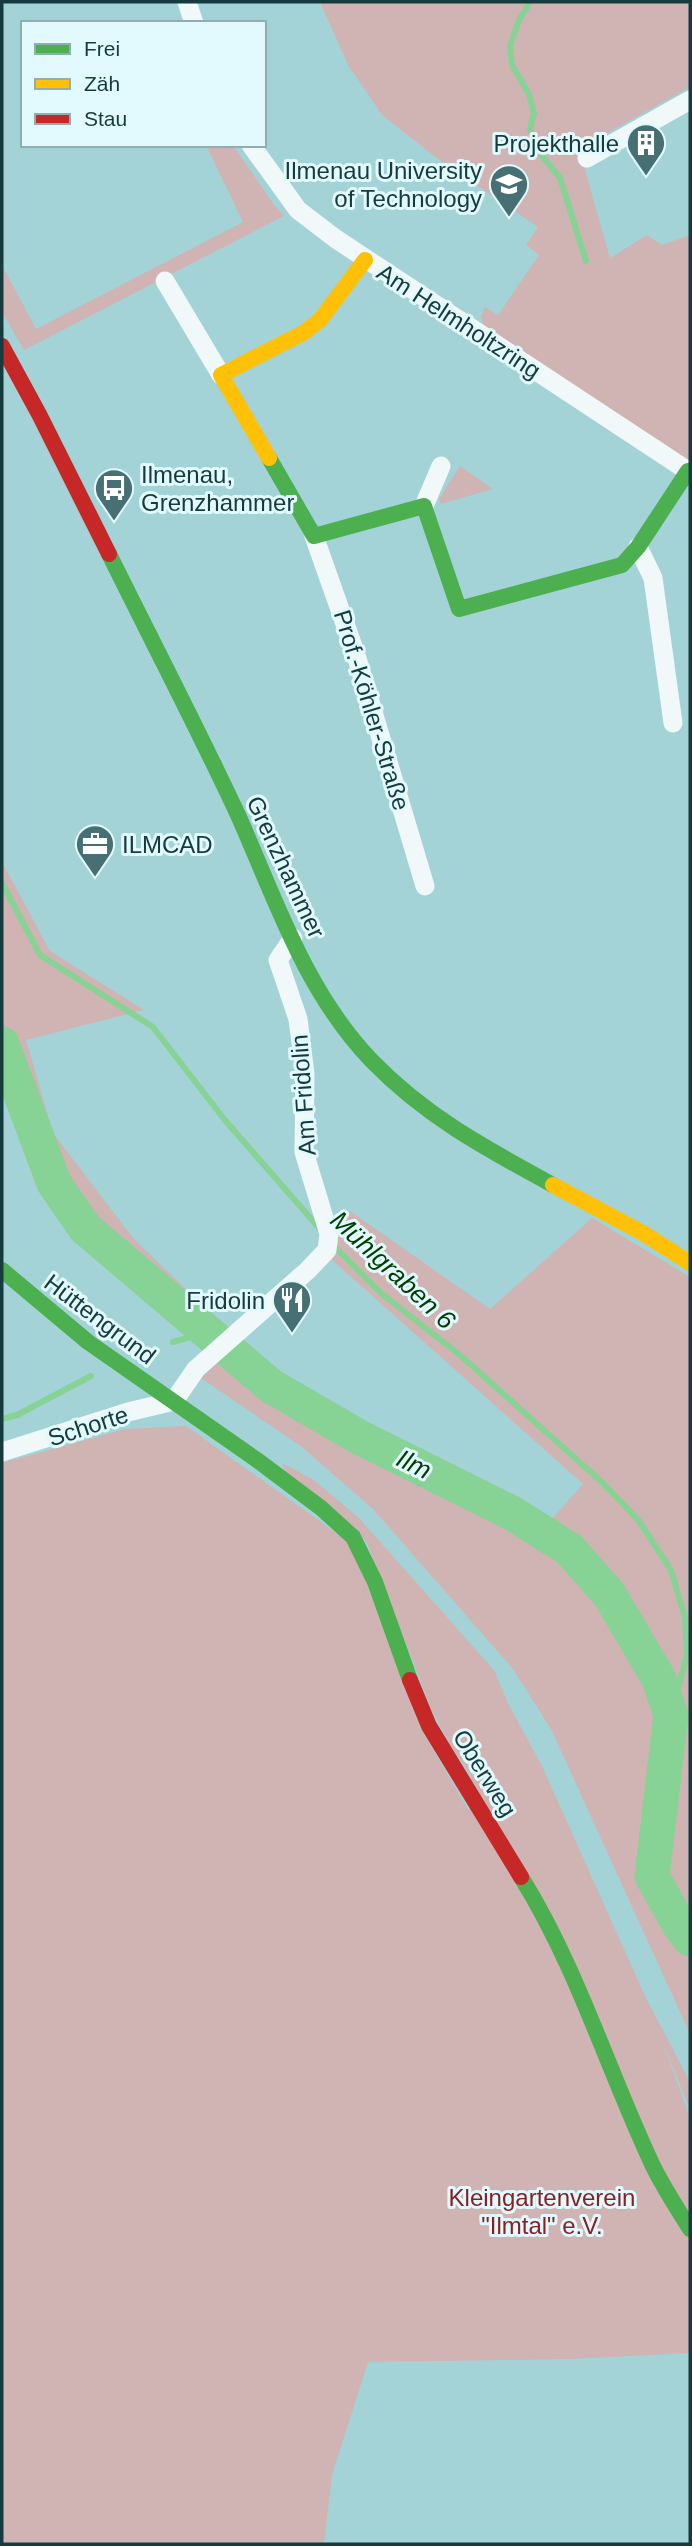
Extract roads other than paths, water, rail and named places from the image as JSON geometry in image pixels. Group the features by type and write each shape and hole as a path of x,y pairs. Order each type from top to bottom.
{"street":[{"path":"187,2 193,21"},
{"path":"587,158 690,100"},
{"name":"Am Helmholtzring","path":"252,147 298,210 365,260 689,471"},
{"path":"220,375 303,333 320,320 365,260"},
{"name":"Prof.-Köhler-Straße","path":"165,281 314,536 356,655 425,886"},
{"name":"Grenzhammer","path":"2,346 237,814 293,938 325,999 361,1050 445,1124 493,1154 651,1237 690,1263"},
{"path":"441,466 424,506 459,609 622,565 638,547 689,471"},
{"path":"314,536 424,506"},
{"path":"638,547 653,578 673,723"},
{"name":"Am Fridolin","path":"174,1401 196,1369 307,1271 328,1242 304,1152 306,1106 298,1019 278,960 293,938"},
{"name":"Hüttengrund","path":"2,1270 88,1342 174,1401"},
{"name":"Schorte","path":"2,1452 128,1412 174,1401"},
{"name":"Oberweg","path":"174,1401 321,1508 353,1537 375,1582 397,1648 429,1726 547,1919 653,2166 690,2229"}],"waterway":[{"path":"530,2 519,20 510,46 512,65 529,94 534,113 530,129 542,156 560,178 586,261"},
{"name":"Mühlgraben 6","path":"2,883 40,955 153,1027 224,1119 320,1229"},
{"name":"Ilm","path":"2,1044 54,1183 85,1228 271,1386 359,1437 512,1513 569,1549 609,1594 659,1679 671,1715 652,1876 690,1939"},
{"name":"Mühlgraben 6","path":"331,1243 382,1294 460,1355 604,1484 639,1521 671,1570 685,1617 687,1655 671,1715"},
{"name":"Schorte","path":"173,1342 208,1332"},
{"name":"Schorte","path":"2,1419 17,1415 91,1376"}],"place":[{"name":"Projekthalle","path":"646,177"},
{"name":"Ilmenau University of Technology","path":"509,218"},
{"name":"Ilmenau, Grenzhammer","path":"114,522"},
{"name":"ILMCAD","path":"95,878"},
{"name":"Fridolin","path":"292,1334"}],"park label":[{"name":"Kleingartenverein \"Ilmtal\" e.V.","path":"542,2211"}]}
